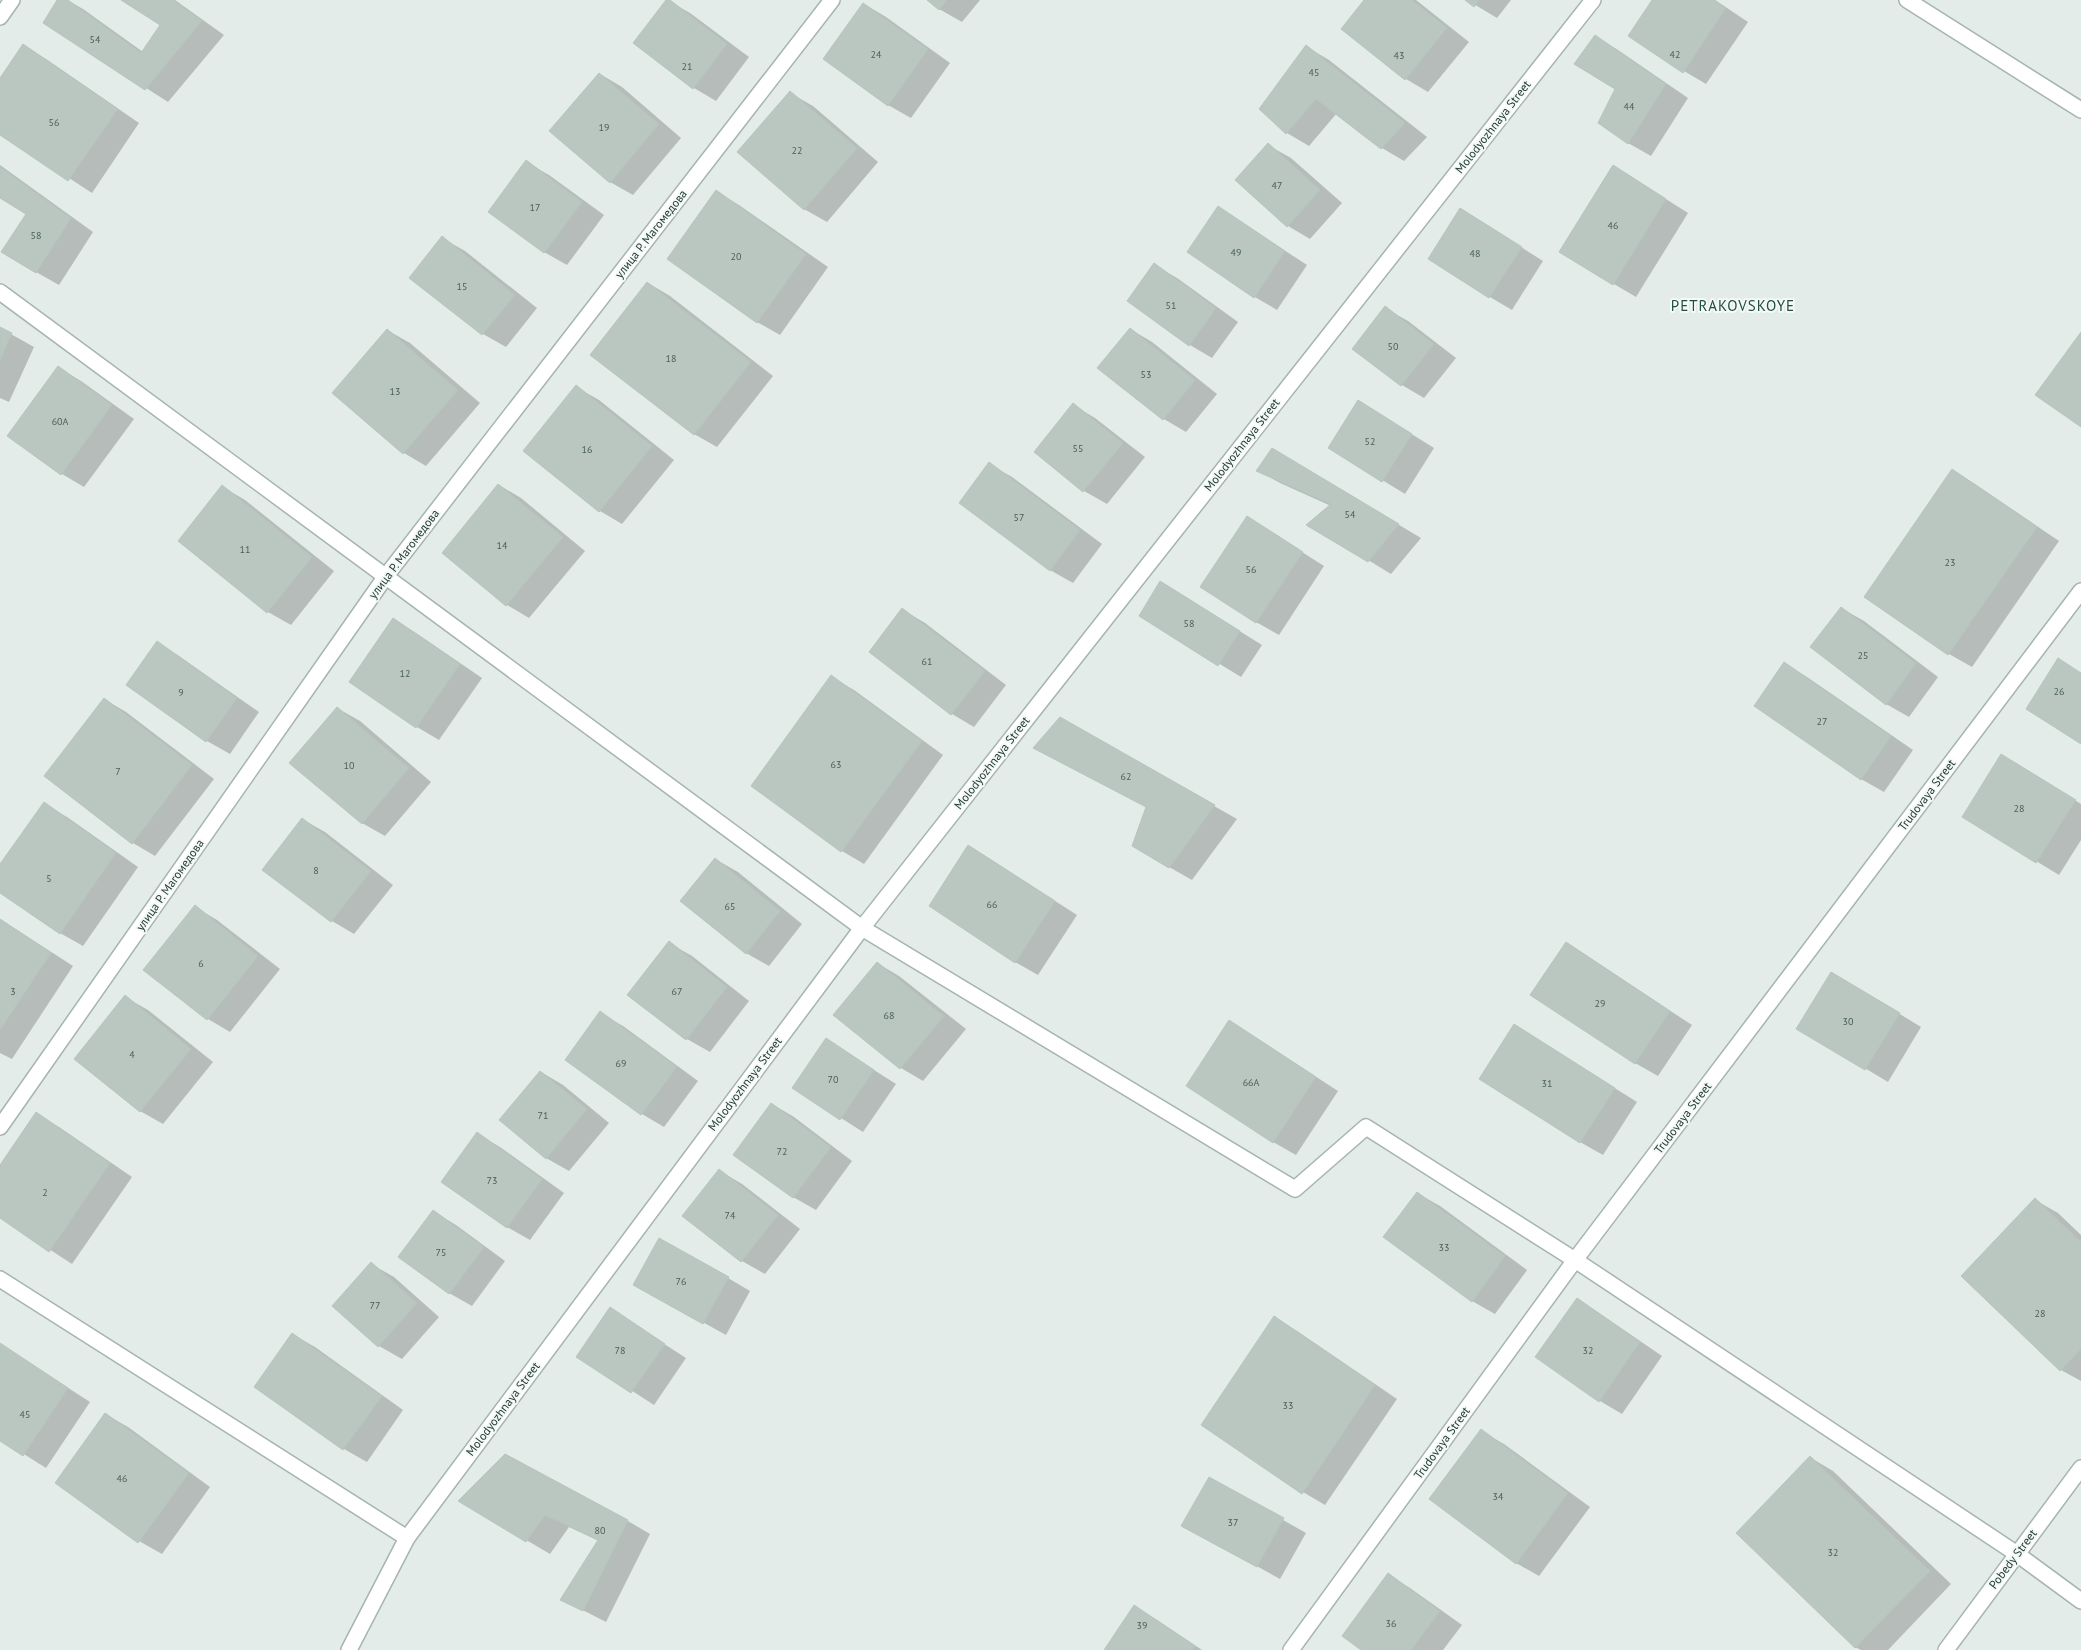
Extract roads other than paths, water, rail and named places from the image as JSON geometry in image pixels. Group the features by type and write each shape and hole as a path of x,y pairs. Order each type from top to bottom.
{"street":[{"path":"0,17 12,0"},
{"name":"улица Р. Магомедова","path":"0,1127 386,576 832,0"},
{"name":"Molodyozhnaya Street","path":"349,1650 407,1538 862,928 1593,0"},
{"path":"1907,0 2081,110"},
{"path":"0,292 862,928 1295,1189 1366,1127 1575,1260 2017,1554 2081,1601"},
{"name":"Trudovaya Street","path":"1291,1650 1575,1260 2081,591"},
{"path":"0,1279 407,1538"},
{"name":"Pobedy Street","path":"1946,1650 2081,1468"}],"district":[{"name":"PETRAKOVSKOYE","path":"1733,306"}]}
